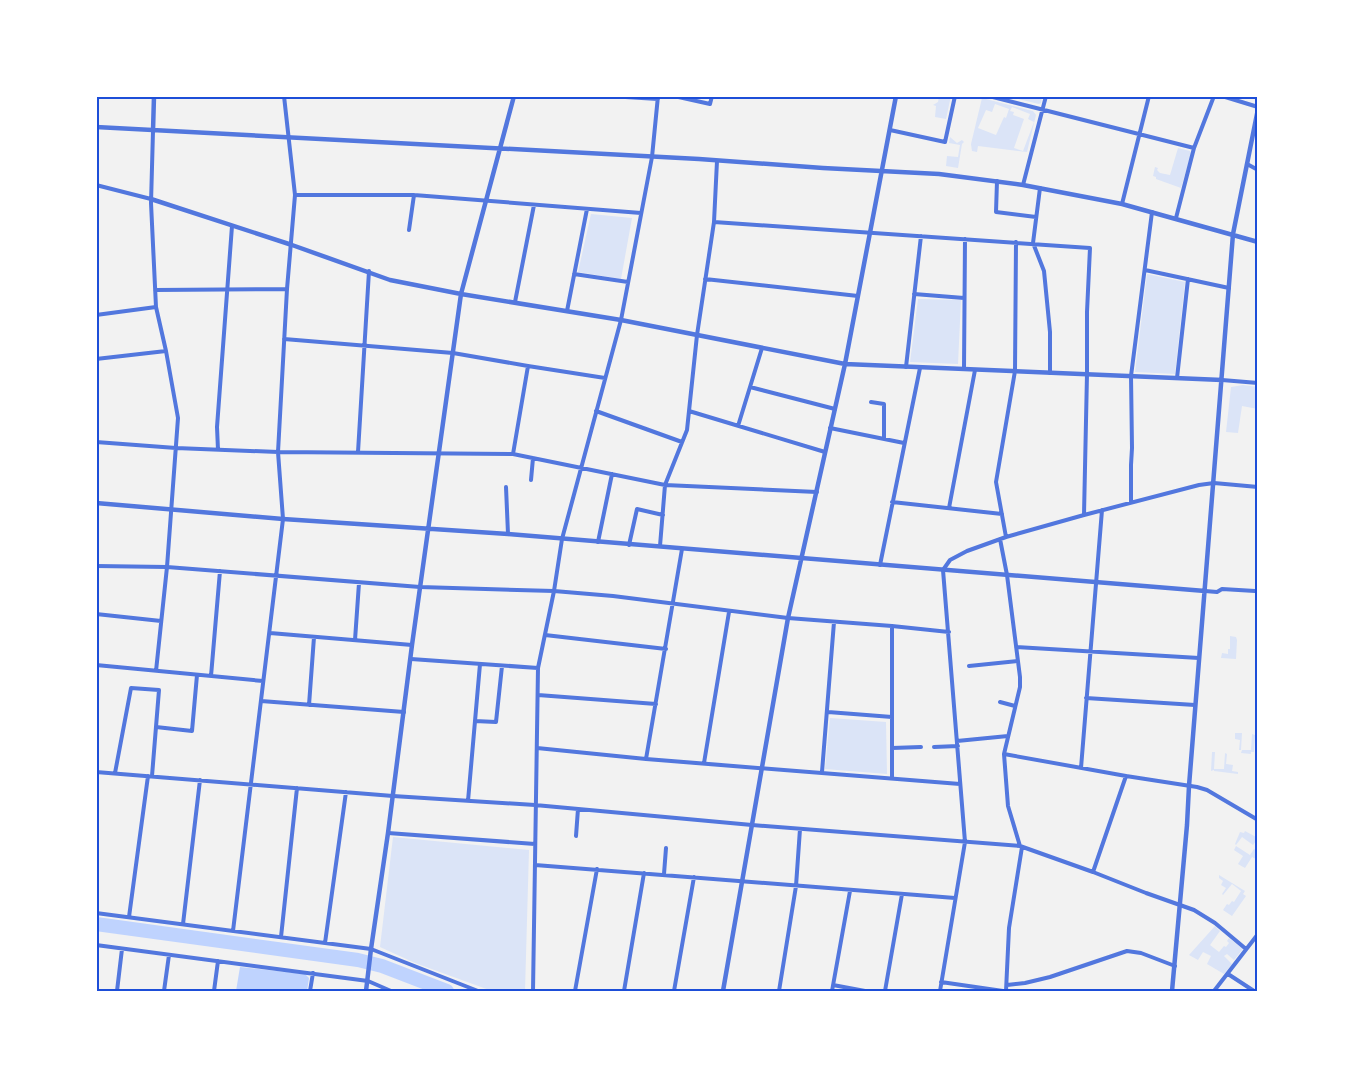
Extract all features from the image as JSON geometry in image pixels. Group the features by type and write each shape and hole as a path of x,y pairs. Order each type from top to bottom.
{"street":[{"path":"154,96 151,199 156,307 178,418 156,671"},
{"path":"233,931 283,519 278,452 295,195 284,96"},
{"path":"366,991 461,294 514,96"},
{"path":"533,991 538,668 562,539 621,320 652,157 658,97 609,96"},
{"path":"674,96 710,104 712,96"},
{"path":"723,991 788,618 845,364 896,96"},
{"path":"890,130 945,142 955,96"},
{"path":"989,96 1194,148"},
{"path":"1023,185 1046,96"},
{"path":"1122,204 1149,96"},
{"path":"1176,218 1194,148 1214,96"},
{"path":"1172,991 1181,905 1233,234 1258,108 1222,96"},
{"path":"96,127 939,174 1023,185 1122,204 1258,242"},
{"path":"660,547 665,485 687,430 697,335 714,222 717,160"},
{"path":"1247,164 1258,170"},
{"path":"997,181 996,212 1036,217"},
{"path":"96,185 151,199 390,280 621,320 845,364 1258,383"},
{"path":"1040,188 1033,243 1044,271 1050,332 1050,373"},
{"path":"295,195 414,195 641,213"},
{"path":"409,230 414,195"},
{"path":"515,302 534,205"},
{"path":"567,311 587,209"},
{"path":"1131,502 1131,376 1152,212"},
{"path":"714,222 1090,248 1084,515"},
{"path":"218,450 217,428 232,226"},
{"path":"906,367 921,236"},
{"path":"963,369 965,239"},
{"path":"1006,537 996,482 1015,372 1016,242"},
{"path":"1144,270 1229,288"},
{"path":"358,452 369,271"},
{"path":"574,274 628,282"},
{"path":"705,279 858,296"},
{"path":"1177,378 1188,279"},
{"path":"155,290 287,289"},
{"path":"914,294 964,298"},
{"path":"96,315 156,307"},
{"path":"285,339 453,352 605,378"},
{"path":"738,426 762,348"},
{"path":"96,358 166,351"},
{"path":"513,454 528,366"},
{"path":"880,565 920,368"},
{"path":"949,508 975,370"},
{"path":"750,387 835,409"},
{"path":"871,402 884,404 884,439"},
{"path":"596,411 682,442"},
{"path":"689,411 825,452"},
{"path":"831,428 904,443"},
{"path":"96,442 278,452 513,454 665,485 817,492"},
{"path":"531,480 533,458"},
{"path":"598,542 612,474"},
{"path":"940,991 964,842 943,570 950,560 1000,539 1131,502 1214,483 1258,487"},
{"path":"506,487 508,534"},
{"path":"892,502 1002,514"},
{"path":"96,503 1217,592 1222,589 1255,591"},
{"path":"629,545 637,509 663,515"},
{"path":"1081,768 1102,510"},
{"path":"942,982 1004,991 1007,985 1009,928 1021,847 1008,806 1004,754 1020,687 1007,575 1000,539"},
{"path":"646,759 682,549"},
{"path":"96,566 166,567 420,587 554,591 613,596 729,612 949,632"},
{"path":"211,676 220,571"},
{"path":"355,640 359,582"},
{"path":"704,763 729,612"},
{"path":"96,614 161,621"},
{"path":"822,772 834,622"},
{"path":"892,626 892,778"},
{"path":"270,633 412,645"},
{"path":"544,635 666,649"},
{"path":"309,705 314,636"},
{"path":"1016,646 1199,658"},
{"path":"411,659 538,668"},
{"path":"969,666 1018,661"},
{"path":"468,801 480,664"},
{"path":"96,665 263,681"},
{"path":"475,721 496,722 502,666"},
{"path":"156,727 192,730 197,675"},
{"path":"115,773 131,687 159,690 150,776 129,917"},
{"path":"538,694 656,704"},
{"path":"1086,698 1195,705"},
{"path":"261,701 404,712"},
{"path":"1000,702 1015,705"},
{"path":"828,712 892,717"},
{"path":"934,747 1008,736"},
{"path":"892,748 921,747"},
{"path":"537,748 960,784"},
{"path":"1004,754 1197,786 1258,820"},
{"path":"96,772 393,796 578,808 1021,847 1194,910 1215,923 1246,949"},
{"path":"1093,872 1126,776"},
{"path":"183,924 200,780"},
{"path":"282,937 297,788"},
{"path":"325,943 346,792"},
{"path":"576,836 578,808"},
{"path":"779,991 796,886 800,829"},
{"path":"388,833 535,844"},
{"path":"664,874 666,848"},
{"path":"535,865 955,898"},
{"path":"575,991 597,869"},
{"path":"624,991 644,873"},
{"path":"674,991 694,877"},
{"path":"832,991 849,891"},
{"path":"885,991 902,894"},
{"path":"96,913 371,949 478,991"},
{"path":"1214,991 1258,934"},
{"path":"96,945 368,981 392,991"},
{"path":"117,991 122,949"},
{"path":"1007,985 1050,977 1127,951 1175,966"},
{"path":"164,991 169,955"},
{"path":"214,991 218,961"},
{"path":"310,991 313,973"},
{"path":"1228,974 1254,991"},
{"path":"833,985 865,991"}],"shaded area":[{"path":"939,96 951,96 946,119 935,117 936,106 933,105 938,102"},
{"path":"1006,96 1042,96 1039,104"},
{"path":"982,98 1033,111 1036,115 1027,152 978,146 977,152 972,151 971,144","holes":["995,104 1009,109 996,135 978,128 986,110 992,112","1012,107 1030,114 1028,119 1034,122 1023,151 1014,148 1024,119 1013,115 1014,112 1010,111"]},
{"path":"950,137 957,143 962,140 964,142 958,168 946,166 947,156 958,157 960,145 949,143"},
{"path":"1178,148 1190,151 1191,154 1181,188 1153,176 1155,167 1160,173 1170,175"},
{"path":"591,214 632,218 621,279 578,272"},
{"path":"1147,274 1185,282 1175,374 1135,372"},
{"path":"918,299 961,300 958,364 910,362"},
{"path":"1243,385 1258,387 1258,409 1242,406 1238,433 1226,432 1231,387"},
{"path":"1230,636 1236,637 1237,640 1236,659 1221,658 1222,653 1228,654"},
{"path":"830,718 886,722 887,774 825,769"},
{"path":"1235,733 1242,733 1241,750 1239,750 1240,740 1235,739"},
{"path":"1252,734 1255,735 1254,752 1241,753 1242,750 1251,750"},
{"path":"1212,752 1215,752 1214,769 1224,769 1225,753 1227,754 1226,764 1233,765 1232,771 1238,774 1211,771"},
{"path":"1245,831 1258,838 1253,845 1242,837 1236,845 1240,832"},
{"path":"393,837 529,850 525,991 492,991 415,963 380,947"},
{"path":"1236,846 1250,855 1254,849 1258,848 1258,860 1252,857 1245,868 1238,864 1243,856 1234,850"},
{"path":"1219,875 1245,891 1243,894 1246,896 1232,916 1223,910 1227,904 1234,902 1241,891 1232,884 1223,895 1226,888 1221,885 1223,881"},
{"path":"1215,926 1220,931 1210,945 1219,952 1229,943 1227,941 1229,938 1243,949 1234,960 1227,954 1224,956 1232,964 1224,974 1207,964 1211,956 1203,952 1198,960 1189,955"}],"water":[{"path":"240,967 305,974 309,978 307,991 236,991"}],"waterway":[{"path":"96,924 358,960 382,966 447,991"}]}
